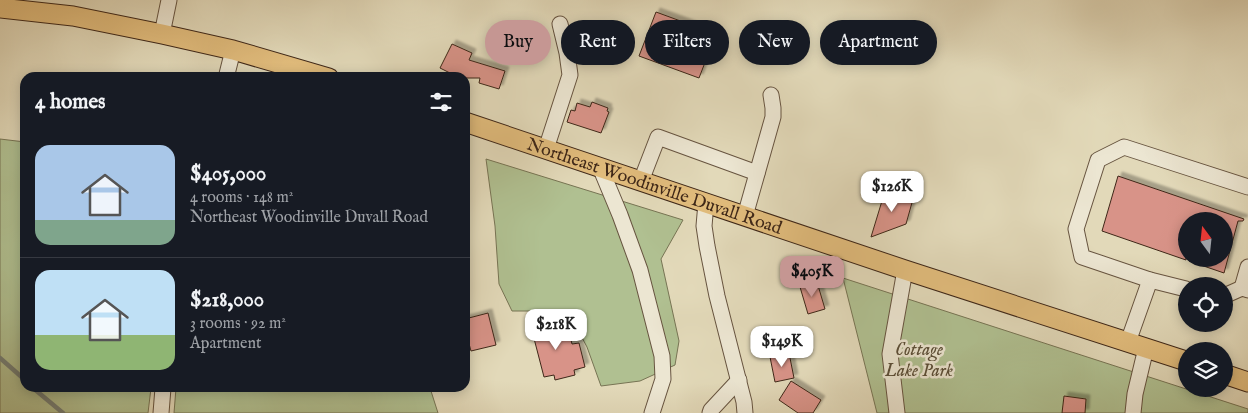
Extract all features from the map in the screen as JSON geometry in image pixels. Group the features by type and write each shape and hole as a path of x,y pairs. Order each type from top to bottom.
{"main road":[{"path":"0,8 73,16 162,34 233,50 308,72"},
{"name":"Northeast Woodinville Duvall Road","path":"470,124 905,270 1178,358"},
{"path":"1233,377 1248,382"}],"street":[{"path":"162,34 169,0"},
{"path":"546,149 570,75 568,52 560,24"},
{"path":"228,72 233,50"},
{"path":"745,216 773,117 771,95"},
{"path":"642,181 658,137 757,173"},
{"path":"1178,287 1150,280 1082,257 1076,229 1098,160 1124,147 1248,187"},
{"path":"600,167 640,270 662,356 663,379 652,413"},
{"path":"706,203 704,226 707,246 745,413"},
{"path":"1233,293 1245,289 1248,267"},
{"path":"897,413 890,354 905,270"},
{"path":"1134,413 1137,345 1150,280"},
{"path":"710,413 738,380"},
{"path":"161,413 163,392"}],"green space":[{"path":"0,139 20,141 20,392 151,392 148,413 0,413"},
{"path":"486,159 683,220 661,259 679,341 675,365 640,381 601,386 587,347 572,319 542,311 512,311 499,284 495,226"},
{"name":"Cottage Lake Park","path":"843,278 1178,386 1178,397 1211,397 1248,409 1248,413 877,413"},
{"path":"176,392 431,392 438,413 174,413"}],"building":[{"path":"656,12 678,20 653,20"},
{"path":"645,40 645,58 639,56"},
{"path":"452,44 472,53 469,60 505,71 499,89 479,83 480,78 470,78 470,72 448,72 440,68"},
{"path":"664,65 704,65 699,78"},
{"path":"592,102 608,108 607,111 609,112 601,133 567,122 571,110 575,111 577,103 590,107"},
{"path":"1118,176 1223,212 1178,212 1178,257 1102,231"},
{"path":"885,191 913,199 906,224 871,237"},
{"path":"1233,215 1244,219 1243,221 1238,221 1233,240"},
{"path":"1209,268 1225,268 1224,273"},
{"path":"817,282 825,309 808,314 800,287"},
{"path":"488,313 496,345 471,351 470,318"},
{"path":"547,319 551,332 568,328 572,344 579,343 585,367 574,370 575,375 555,380 554,375 544,377 530,323"},
{"path":"789,353 794,378 775,382 770,357"},
{"path":"791,381 821,400 813,413 798,413 779,400"},
{"path":"1064,396 1086,399 1085,413 1062,413"}],"waterway":[{"path":"0,358 20,376"},
{"path":"38,392 63,413"}]}
